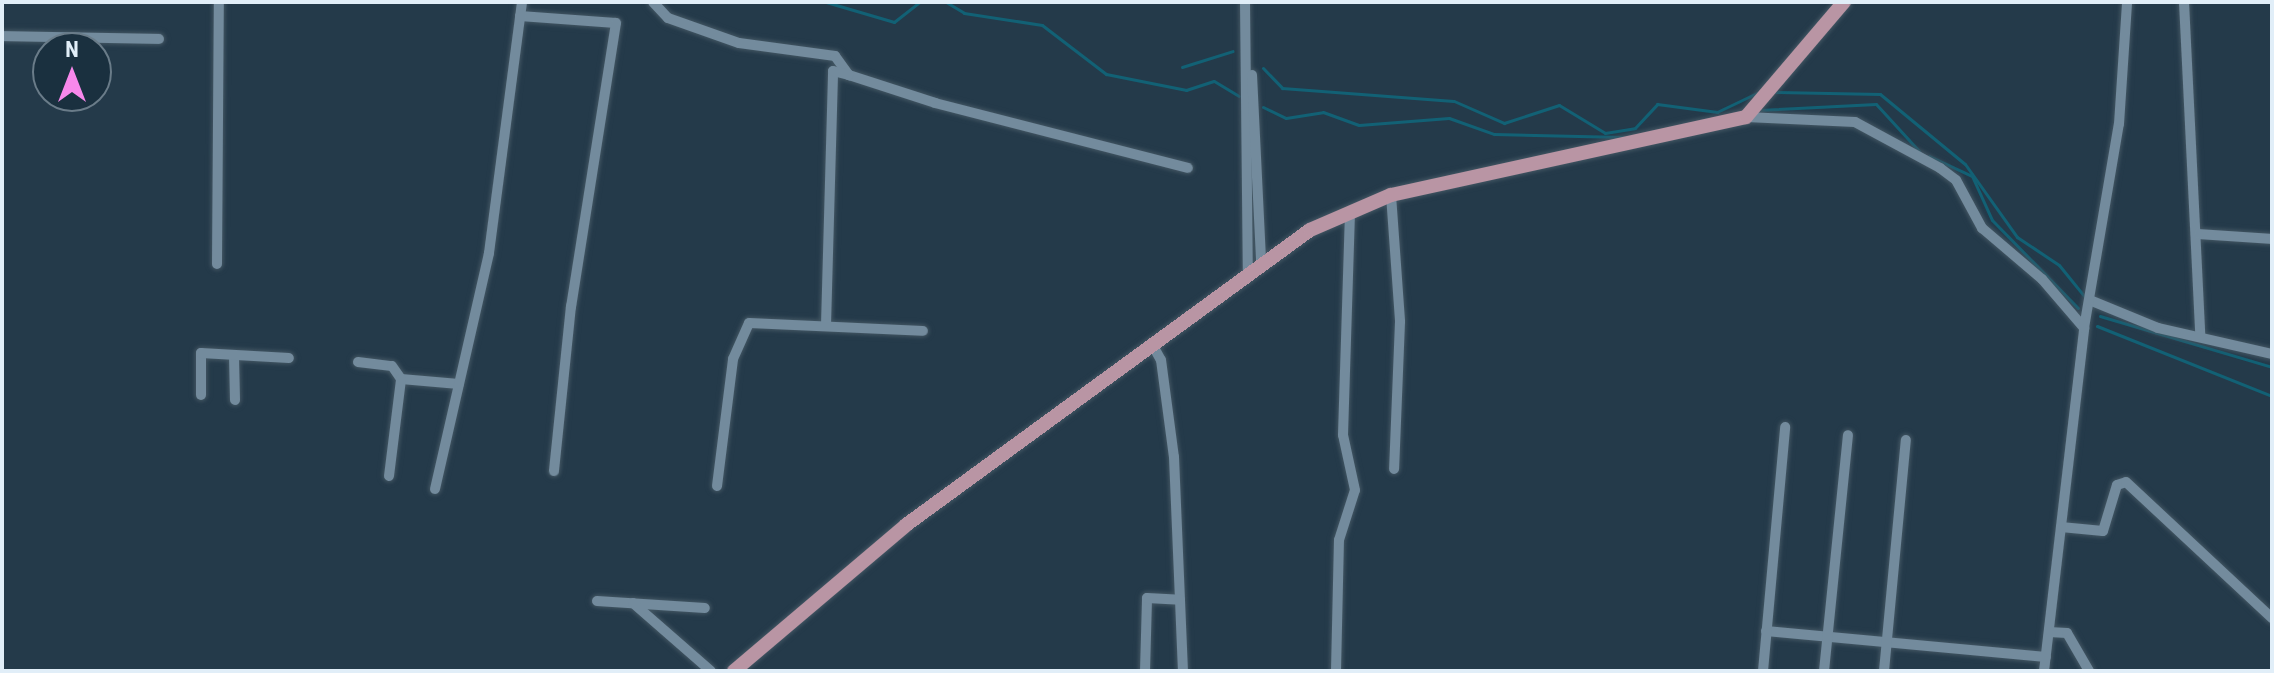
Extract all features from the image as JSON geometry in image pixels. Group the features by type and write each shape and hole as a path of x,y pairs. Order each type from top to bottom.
{"main road":[{"path":"734,671 906,525 1261,261 1350,211 1391,195 1748,116 1844,2"}],"street":[{"path":"217,264 219,2"},
{"path":"435,489 489,253 522,2"},
{"path":"653,2 668,18 739,43 835,56 849,75"},
{"path":"1245,2 1248,272"},
{"path":"2044,671 2084,328 2092,301 2119,124 2127,2"},
{"path":"2184,2 2199,234 2200,334"},
{"path":"520,16 616,23 571,306 554,471"},
{"path":"1246,33 1261,261"},
{"path":"2,36 159,39"},
{"path":"826,325 833,71 1086,147 1188,168"},
{"path":"1748,116 1855,122 1940,168 1956,180 1982,228 2042,279 2084,328"},
{"path":"1391,195 1400,322 1394,469"},
{"path":"1336,671 1339,540 1355,490 1343,435 1350,211"},
{"path":"2199,234 2272,239"},
{"path":"2092,301 2158,328 2200,334 2272,354"},
{"path":"717,486 743,329 749,323 923,331"},
{"path":"1152,344 1161,360 1174,457 1183,671"},
{"path":"201,395 200,354 289,358"},
{"path":"234,356 235,400"},
{"path":"358,362 392,366 401,379 389,476"},
{"path":"401,379 459,384"},
{"path":"1763,671 1785,427"},
{"path":"1824,671 1848,435"},
{"path":"1884,671 1906,440"},
{"path":"2061,527 2103,531 2117,485 2126,482 2272,618"},
{"path":"1145,671 1147,598 1180,600"},
{"path":"597,601 705,608"},
{"path":"633,603 711,671"},
{"path":"1766,631 2046,657"},
{"path":"2049,632 2067,633 2089,671"}],"waterway":[{"path":"826,2 894,22 920,2"},
{"path":"946,2 964,13 1042,25 1106,74 1186,90 1214,81 1239,96"},
{"path":"1182,67 1233,51"},
{"path":"1263,68 1282,88 1454,101 1504,123 1559,105 1605,133 1635,128 1657,104 1717,112 1759,92"},
{"path":"1775,92 1880,94 1965,164 2017,237 2059,265 2084,296"},
{"path":"1760,110 1876,104 1919,151"},
{"path":"1263,107 1286,118 1323,112 1359,125 1449,118 1494,134 1623,137"},
{"path":"1929,156 1972,176 1992,220 2078,308"},
{"path":"2100,316 2272,367"},
{"path":"2097,326 2272,396"}]}
